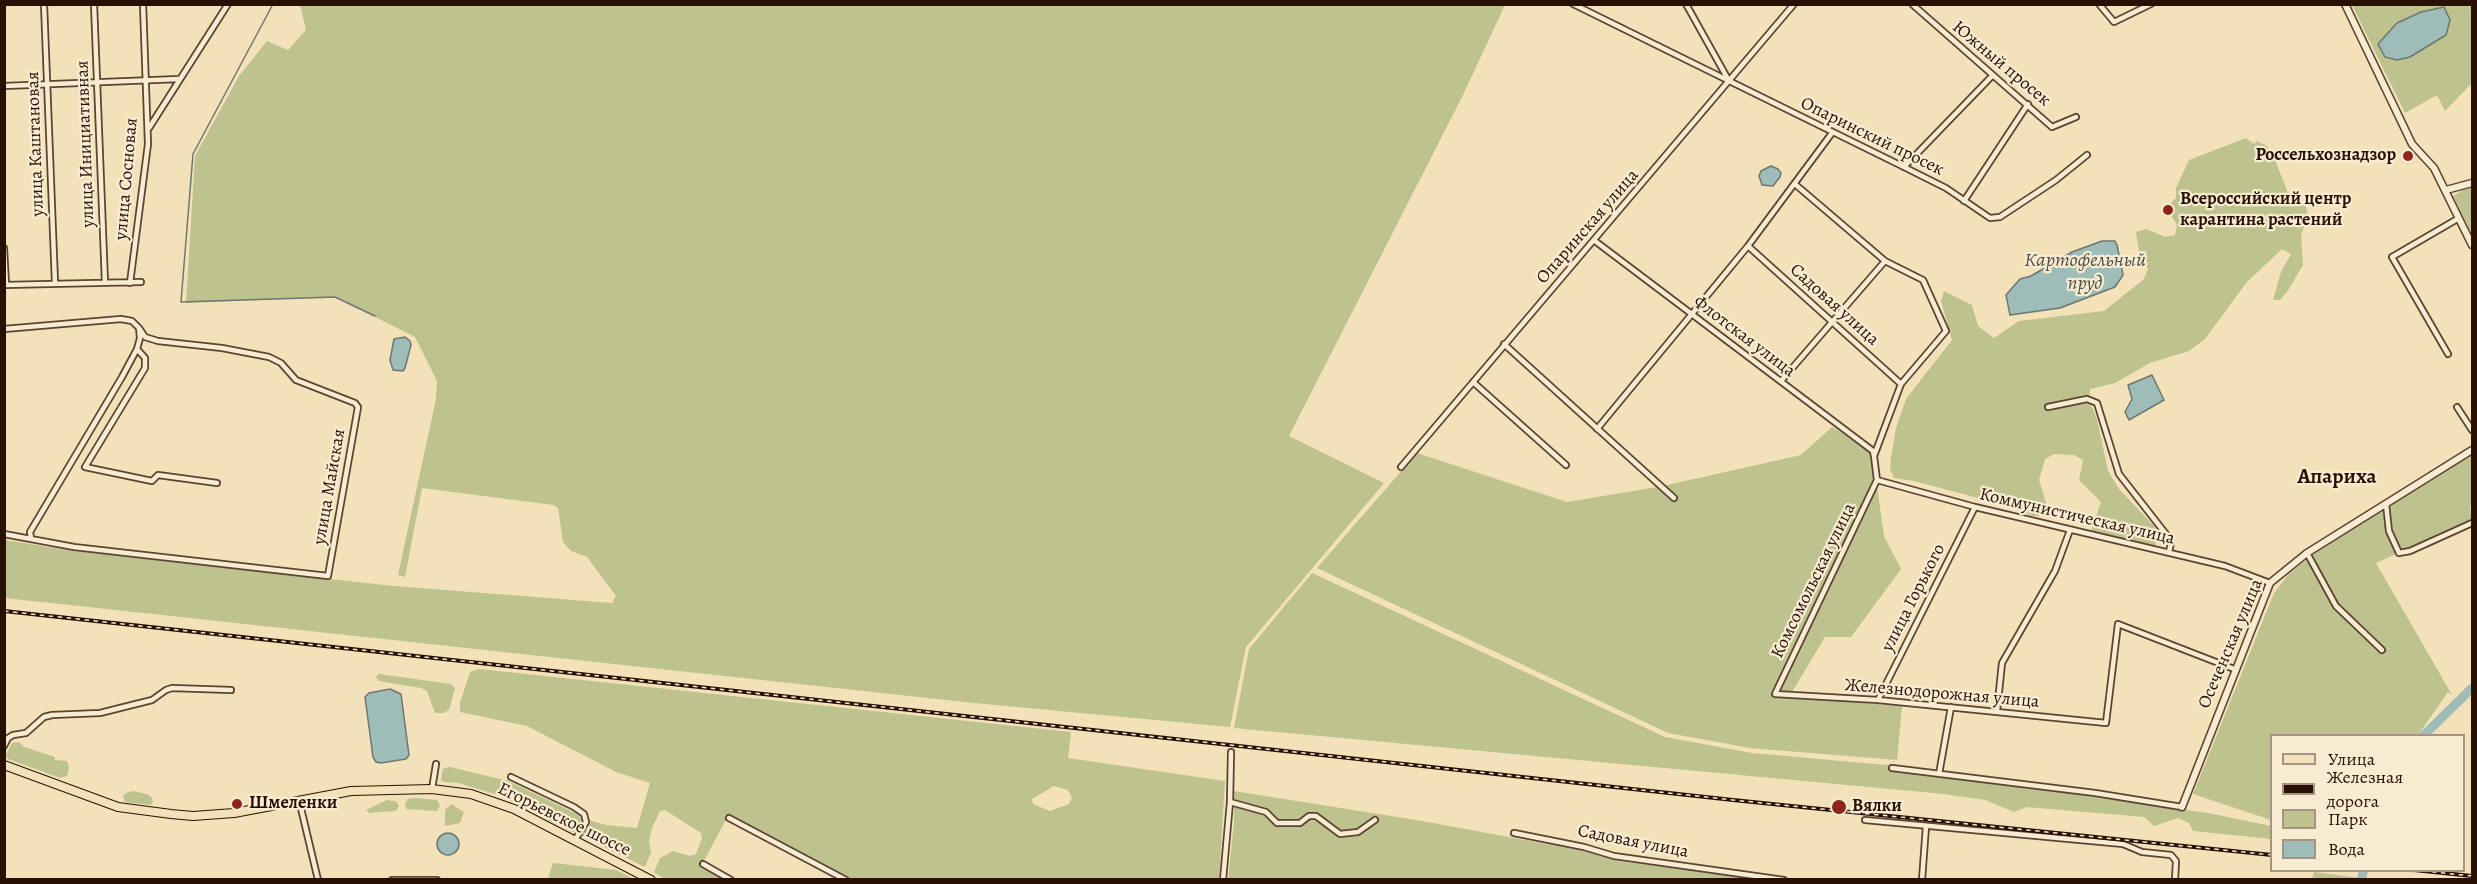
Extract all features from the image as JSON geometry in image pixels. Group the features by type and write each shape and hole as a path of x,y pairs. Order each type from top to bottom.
{"main road":[{"name":"Егорьевское шоссе","path":"4,765 95,800 147,812 216,815 351,791 432,789 471,794 514,809 651,879"}],"street":[{"name":"улица Каштановая","path":"44,4 55,283"},
{"name":"улица Инициативная","path":"94,4 105,283"},
{"name":"улица Сосновая","path":"130,283 148,144 143,4"},
{"path":"147,134 150,124 228,4"},
{"name":"Опаринский просек","path":"1573,4 1946,188 1990,218 2000,217 2056,180 2087,154"},
{"path":"1686,4 1729,81"},
{"name":"Опаринская улица","path":"1401,467 1794,4"},
{"name":"Южный просек","path":"1912,4 2052,127 2076,117"},
{"path":"2099,4 2114,22 2151,4"},
{"path":"2345,4 2412,144 2431,164 2472,245"},
{"path":"1904,167 1992,76"},
{"path":"4,86 179,79"},
{"path":"1964,201 2028,104"},
{"path":"1597,429 1748,246 1796,185 1832,133"},
{"path":"2445,190 2472,183"},
{"path":"1796,185 1886,261 1923,279 1946,331 1901,384 1874,456 1877,480"},
{"path":"2448,354 2392,257 2459,218"},
{"name":"Флотская улица","path":"1595,241 1873,451 1874,456"},
{"name":"Садовая улица","path":"1748,246 1901,384"},
{"path":"4,248 5,284 141,282"},
{"path":"1781,381 1886,261"},
{"path":"4,329 121,319 132,321 139,328 140,338 137,349 30,532 31,538 4,534"},
{"name":"улица Майская","path":"31,538 74,547 328,576 358,407 355,403 296,380 281,363 269,357 222,348 158,341 146,337 139,328"},
{"path":"1504,344 1674,498"},
{"path":"137,349 145,358 145,368 85,466 152,480 158,475 217,483"},
{"path":"1473,382 1566,465"},
{"path":"2048,407 2087,399 2097,403 2120,474 2169,538 2171,547 2169,552"},
{"path":"2457,407 2472,430"},
{"name":"Осеченская улица","path":"2182,807 2234,669 2270,583 2307,553 2472,450"},
{"name":"Коммунистическая улица","path":"1877,480 1975,507 2225,566 2270,583"},
{"name":"Комсомольская улица","path":"1775,694 1877,480"},
{"path":"2386,504 2389,531 2399,553 2410,551 2472,523"},
{"name":"улица Горького","path":"1878,700 1975,507"},
{"path":"1997,711 2002,663 2055,572 2070,530"},
{"path":"2307,553 2336,606 2382,650"},
{"name":"Железнодорожная улица","path":"1775,694 1878,700 2106,723 2118,624 2234,669"},
{"path":"4,746 8,738 26,733 44,717 52,715 100,713 158,698 166,690 172,688 231,690"},
{"path":"1939,774 1951,707"},
{"path":"1223,879 1232,752"},
{"path":"432,789 436,764"},
{"path":"1892,768 2095,793 2182,807"},
{"path":"511,777 584,814 586,822 575,840"},
{"path":"299,800 319,879"},
{"path":"1230,802 1266,812 1277,824 1300,823 1309,816 1316,816 1340,834 1358,832 1375,820"},
{"path":"729,818 846,879"},
{"path":"1865,820 2123,844 2142,852 2171,855 2176,861 2175,879"},
{"path":"1922,879 1926,826"},
{"name":"Садовая улица","path":"1514,833 1584,847 1614,856 1784,879"},
{"path":"703,864 731,879"},
{"path":"392,879 437,879"}],"green space":[{"path":"300,5 1505,5 1462,97 1289,436 1384,483 1246,647 1230,727 974,703 5,598 5,540 73,551 394,586 612,603 616,596 587,557 571,551 563,542 558,508 553,505 422,488 405,577 398,575 436,399 437,381 415,337 335,297 186,303 195,156 239,76 267,41 288,50 306,30"},
{"path":"2352,5 2472,5 2471,84 2445,111 2437,95 2405,113"},
{"path":"2246,138 2254,144 2257,141 2267,146 2273,155 2288,193 2299,198 2306,206 2308,216 2301,235 2303,265 2287,292 2280,300 2273,300 2281,272 2291,254 2282,249 2246,283 2205,339 2189,351 2150,363 2115,383 2090,389 2089,400 2097,419 2108,471 2119,489 2155,527 2156,546 2091,531 2101,502 2079,480 2083,460 2074,455 2054,454 2045,459 2039,480 2048,509 2040,516 2031,516 2014,505 1894,478 1890,469 1891,458 1896,428 1906,399 1952,340 1941,301 1944,291 1972,305 1978,326 1994,338 2019,321 2104,311 2144,279 2148,269 2139,251 2136,232 2146,229 2165,237 2175,235 2177,225 2166,208 2176,198 2176,188 2189,160"},
{"path":"2472,185 2472,234 2453,196"},
{"path":"1832,427 1872,451 1884,536 1901,569 1851,637 1825,637 1789,697 1902,706 1897,760 1750,748 1668,733 1317,568 1417,453 1567,502 1663,486 1801,455"},
{"path":"2472,453 2472,505 2470,507 2472,520 2376,563 2452,695 2448,692 2419,734 2270,734 2270,820 2193,794 2274,593 2288,575 2314,554"},
{"path":"1312,573 1665,737 1752,753 1941,770 2067,793 2208,813 2270,826 2270,839 2193,831 2189,823 2178,818 2154,826 2144,817 2027,807 2014,812 1985,800 1944,794 1234,728 1249,649"},
{"path":"479,669 1071,732 1068,758 1225,781 1219,879 850,879 728,816 701,866 724,879 665,879 654,872 660,858 673,851 690,856 696,854 702,838 701,833 665,810 660,811 652,828 649,842 651,852 645,867 584,837 581,834 589,820 606,825 637,828 650,783 616,772 527,726 460,712 460,703 470,672","holes":["1054,786 1068,790 1072,798 1069,804 1050,811 1033,804 1032,799"]},
{"path":"379,674 451,684 455,688 449,710 435,713 427,691 379,681 376,677"},
{"path":"19,742 24,747 55,757 55,760 67,761 69,767 67,776 60,778 8,759 6,755 12,743"},
{"path":"450,767 508,781 577,814 581,819 578,830 573,832 501,796 458,783 441,781 444,768"},
{"path":"133,791 147,794 153,802 150,805 125,802 123,796"},
{"path":"1234,791 1422,821 1584,851 1617,861 1759,879 1228,880 1234,822"},
{"path":"408,799 437,800 440,806 437,811 406,809 405,803"},
{"path":"387,800 396,801 399,806 396,811 369,813 366,810"},
{"path":"451,804 464,812 460,823 445,826 445,810"},
{"path":"553,863 616,870 634,879 548,879"},
{"path":"2314,872 2368,879 2312,879"}],"water":[{"path":"2444,7 2450,20 2446,35 2410,57 2397,60 2385,57 2378,44 2397,23 2421,12"},
{"path":"1771,166 1778,169 1781,173 1780,177 1773,186 1762,185 1759,176 1761,171"},
{"name":"Картофельный пруд","path":"2102,241 2115,241 2117,245 2123,275 2115,287 2060,308 2010,315 2006,295 2020,279 2031,276 2072,252"},
{"path":"405,337 411,345 405,368 403,371 393,370 390,360 394,339"},
{"path":"2152,375 2164,400 2129,420 2125,412 2132,399 2128,385"},
{"path":"390,689 401,694 409,755 406,759 381,763 376,762 373,757 365,697 369,693"},
{"path":"448,833 456,836 459,844 456,852 448,855 440,852 437,844 440,836"}],"waterway":[{"path":"273,4 193,154 181,302 335,297 375,316"},
{"path":"2425,734 2472,688"},
{"path":"2361,880 2363,873"}],"railway":[{"path":"4,611 1733,800 2270,855"},
{"path":"2433,872 2472,876"}],"place":[{"name":"Россельхознадзор","path":"2408,156"},
{"name":"Всероссийский центр карантина растений","path":"2168,210"},
{"name":"Шмеленки","path":"237,804"},
{"name":"Вялки","path":"1839,807"}],"district":[{"name":"Апариха","path":"2337,478"}]}
